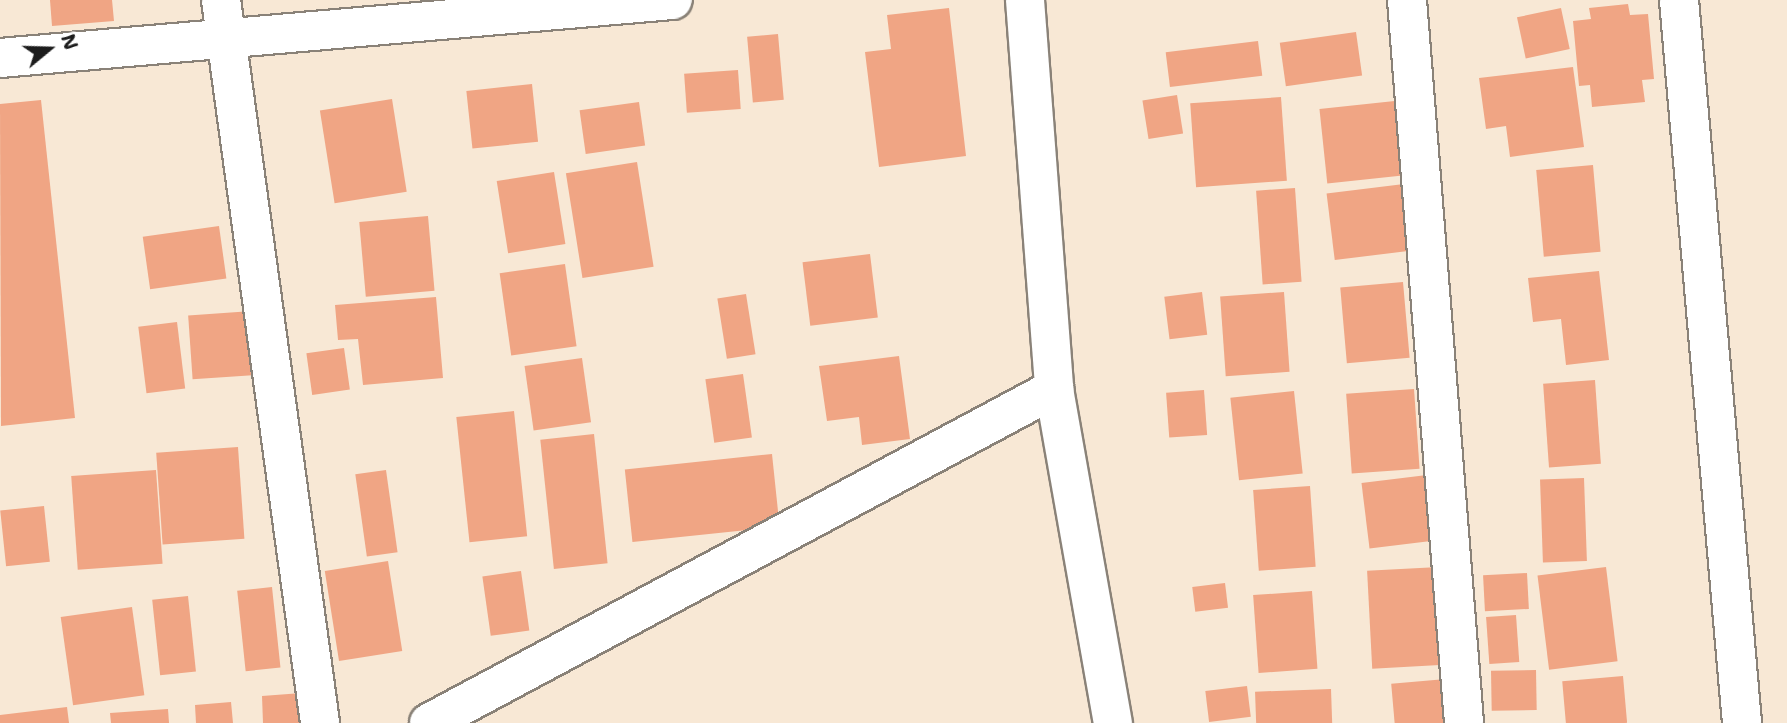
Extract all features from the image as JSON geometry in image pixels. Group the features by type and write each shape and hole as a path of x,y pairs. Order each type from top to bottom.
{"street":[{"path":"222,0 225,39 320,723"},
{"path":"0,58 673,0"},
{"path":"1025,0 1054,389 1113,723"},
{"path":"1407,0 1465,723"},
{"path":"1679,0 1742,723"},
{"path":"429,723 1054,389"}],"building":[{"path":"50,0 112,0 114,21 52,26"},
{"path":"1628,4 1630,15 1648,14 1654,79 1642,80 1645,102 1592,107 1590,85 1579,86 1573,21 1591,19 1589,8"},
{"path":"949,8 966,156 879,167 865,52 891,49 887,15"},
{"path":"1561,8 1570,49 1526,58 1517,17"},
{"path":"1356,32 1362,76 1286,86 1280,43"},
{"path":"778,34 784,100 753,102 747,37"},
{"path":"1258,41 1262,76 1170,87 1166,52"},
{"path":"1573,67 1584,147 1510,157 1506,126 1486,129 1479,78"},
{"path":"738,70 741,109 687,113 684,74"},
{"path":"532,84 538,142 472,149 466,91"},
{"path":"1177,95 1183,134 1149,139 1142,100"},
{"path":"1281,97 1287,181 1196,187 1190,103"},
{"path":"392,99 407,192 335,203 320,110"},
{"path":"41,100 75,418 1,426 0,104"},
{"path":"1404,100 1412,175 1327,183 1319,109"},
{"path":"639,102 645,146 586,154 580,110"},
{"path":"637,162 654,267 582,278 566,173"},
{"path":"1593,165 1601,252 1544,257 1536,170"},
{"path":"554,172 565,244 508,253 497,181"},
{"path":"1404,184 1412,251 1335,260 1327,194"},
{"path":"1295,188 1302,282 1263,284 1256,191"},
{"path":"428,216 435,291 366,297 359,222"},
{"path":"219,226 226,278 150,289 143,237"},
{"path":"870,254 878,318 810,326 803,262"},
{"path":"565,264 577,346 511,355 500,273"},
{"path":"1599,271 1609,360 1566,365 1561,319 1533,322 1528,278"},
{"path":"1403,282 1410,358 1347,363 1340,287"},
{"path":"1202,292 1207,335 1170,339 1164,297"},
{"path":"1284,292 1290,372 1226,376 1220,296"},
{"path":"746,294 756,354 727,359 717,299"},
{"path":"436,297 443,378 363,385 358,339 338,340 335,305"},
{"path":"252,311 256,375 193,379 188,315"},
{"path":"177,322 185,389 146,393 138,327"},
{"path":"344,348 350,390 312,395 306,353"},
{"path":"899,356 910,439 862,445 859,417 827,421 819,366"},
{"path":"582,358 591,422 534,430 525,366"},
{"path":"743,374 752,437 714,443 705,379"},
{"path":"1595,380 1601,464 1549,467 1543,384"},
{"path":"1414,389 1420,469 1352,474 1346,394"},
{"path":"1204,390 1207,435 1169,438 1166,393"},
{"path":"1294,391 1303,474 1239,480 1230,398"},
{"path":"514,411 527,536 469,542 456,417"},
{"path":"594,434 608,563 554,569 540,440"},
{"path":"238,447 244,539 163,544 156,453"},
{"path":"772,454 780,527 632,542 625,469"},
{"path":"156,470 163,564 78,570 71,476"},
{"path":"386,470 398,552 367,557 355,474"},
{"path":"1427,475 1435,541 1370,549 1361,483"},
{"path":"1584,478 1587,561 1543,562 1540,480"},
{"path":"1310,486 1316,567 1259,571 1253,490"},
{"path":"44,506 50,562 6,566 0,511"},
{"path":"388,561 402,651 339,661 325,571"},
{"path":"1439,567 1444,665 1372,669 1367,571"},
{"path":"1606,567 1618,661 1549,670 1538,575"},
{"path":"521,571 529,630 491,636 482,576"},
{"path":"1527,573 1529,609 1485,611 1483,575"},
{"path":"1225,583 1228,608 1195,612 1192,587"},
{"path":"272,587 280,668 246,671 237,591"},
{"path":"1312,591 1317,669 1259,673 1253,595"},
{"path":"188,596 196,672 160,675 152,600"},
{"path":"132,607 144,695 73,705 61,617"},
{"path":"1516,615 1519,662 1489,664 1486,617"},
{"path":"1536,670 1537,710 1492,711 1491,671"},
{"path":"1623,676 1627,723 1566,723 1562,681"},
{"path":"1446,679 1450,723 1395,723 1391,684"},
{"path":"1247,686 1251,717 1209,722 1205,691"},
{"path":"1331,689 1332,723 1256,723 1255,692"},
{"path":"315,692 317,723 263,723 262,696"},
{"path":"231,702 233,723 196,723 195,705"},
{"path":"67,707 69,723 0,723 0,715"},
{"path":"168,709 169,723 111,723 110,713"}]}
